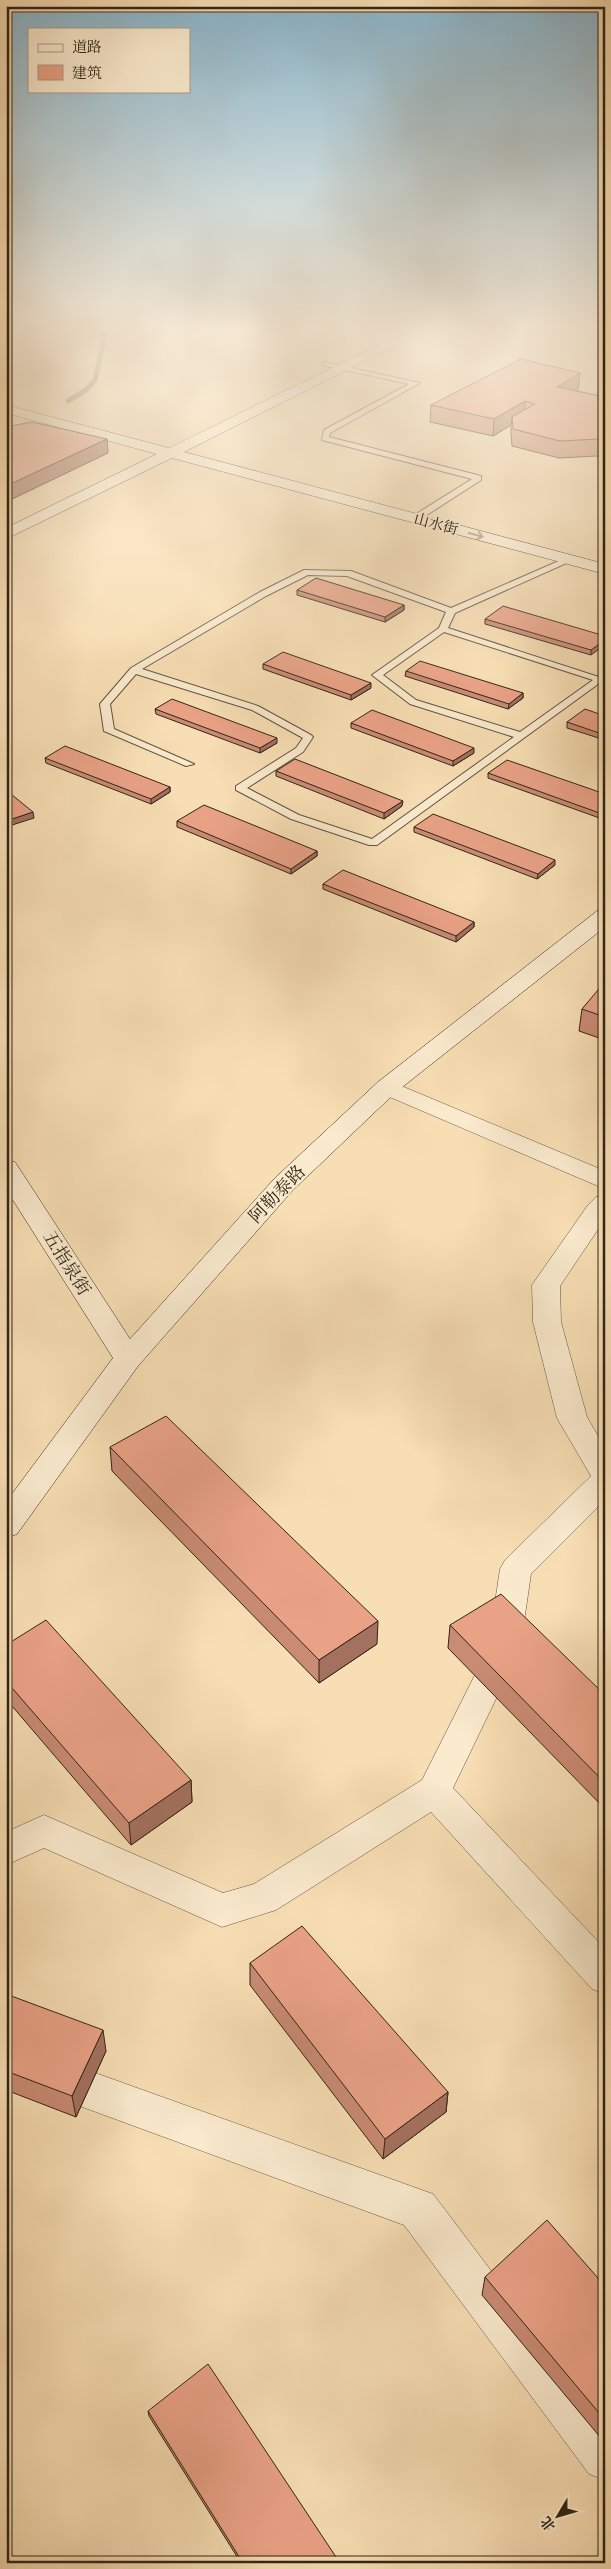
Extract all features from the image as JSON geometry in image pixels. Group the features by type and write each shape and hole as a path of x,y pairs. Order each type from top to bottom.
{"main road":[{"name":"山水街","path":"145,446 153,448 187,446 422,514 568,560 605,569"},
{"name":"山水街","path":"166,446 422,514 605,556"},
{"path":"6,534 170,447"},
{"path":"6,520 153,448"},
{"name":"阿勒泰路","path":"6,1526 128,1359 284,1184 387,1087 605,916"},
{"path":"387,1087 605,1181"},
{"name":"五指泉街","path":"6,1168 128,1359"},
{"path":"605,1203 597,1211 546,1285 547,1322 572,1418 605,1474"},
{"path":"6,1849 44,1831 222,1910 263,1898 434,1791 504,1649 516,1569 605,1481"},
{"path":"434,1791 605,1976"},
{"path":"6,2060 418,2209 605,2458"}],"lane":[{"path":"355,446 478,478 422,514"},
{"path":"520,736 413,702 377,675 443,629 451,611 568,560"},
{"path":"189,764 109,731 105,704 134,670 264,594 307,572 348,573 451,611"},
{"path":"134,670 255,708 308,737 300,750 240,788 295,816 374,843 600,679 443,629"}],"building":[{"path":"6,446 92,446 6,486"},
{"path":"316,578 404,605 385,617 297,590"},
{"path":"503,606 605,636 605,640 591,650 485,619"},
{"path":"283,652 371,683 351,695 263,664"},
{"path":"420,661 523,693 509,704 406,671"},
{"path":"172,699 277,738 260,748 155,709"},
{"path":"585,709 605,716 605,735 567,722"},
{"path":"372,710 474,748 453,761 351,723"},
{"path":"65,746 170,787 151,799 45,758"},
{"path":"295,759 403,801 384,813 276,771"},
{"path":"507,760 605,794 605,815 488,773"},
{"path":"6,790 33,812 6,821"},
{"path":"204,805 317,851 291,869 177,821"},
{"path":"433,814 555,860 538,874 414,827"},
{"path":"343,870 474,922 456,936 323,884"},
{"path":"603,984 605,985 605,1017 582,1009"},
{"path":"166,1416 378,1621 319,1660 110,1447"},
{"path":"501,1594 605,1695 605,1783 450,1625"},
{"path":"46,1620 191,1780 129,1823 6,1681 6,1645"},
{"path":"302,1926 448,2092 385,2139 250,1963"},
{"path":"6,1994 103,2030 72,2096 6,2071"},
{"path":"547,2220 605,2286 605,2420 485,2277"},
{"path":"208,2364 340,2563 243,2563 148,2411"}]}
